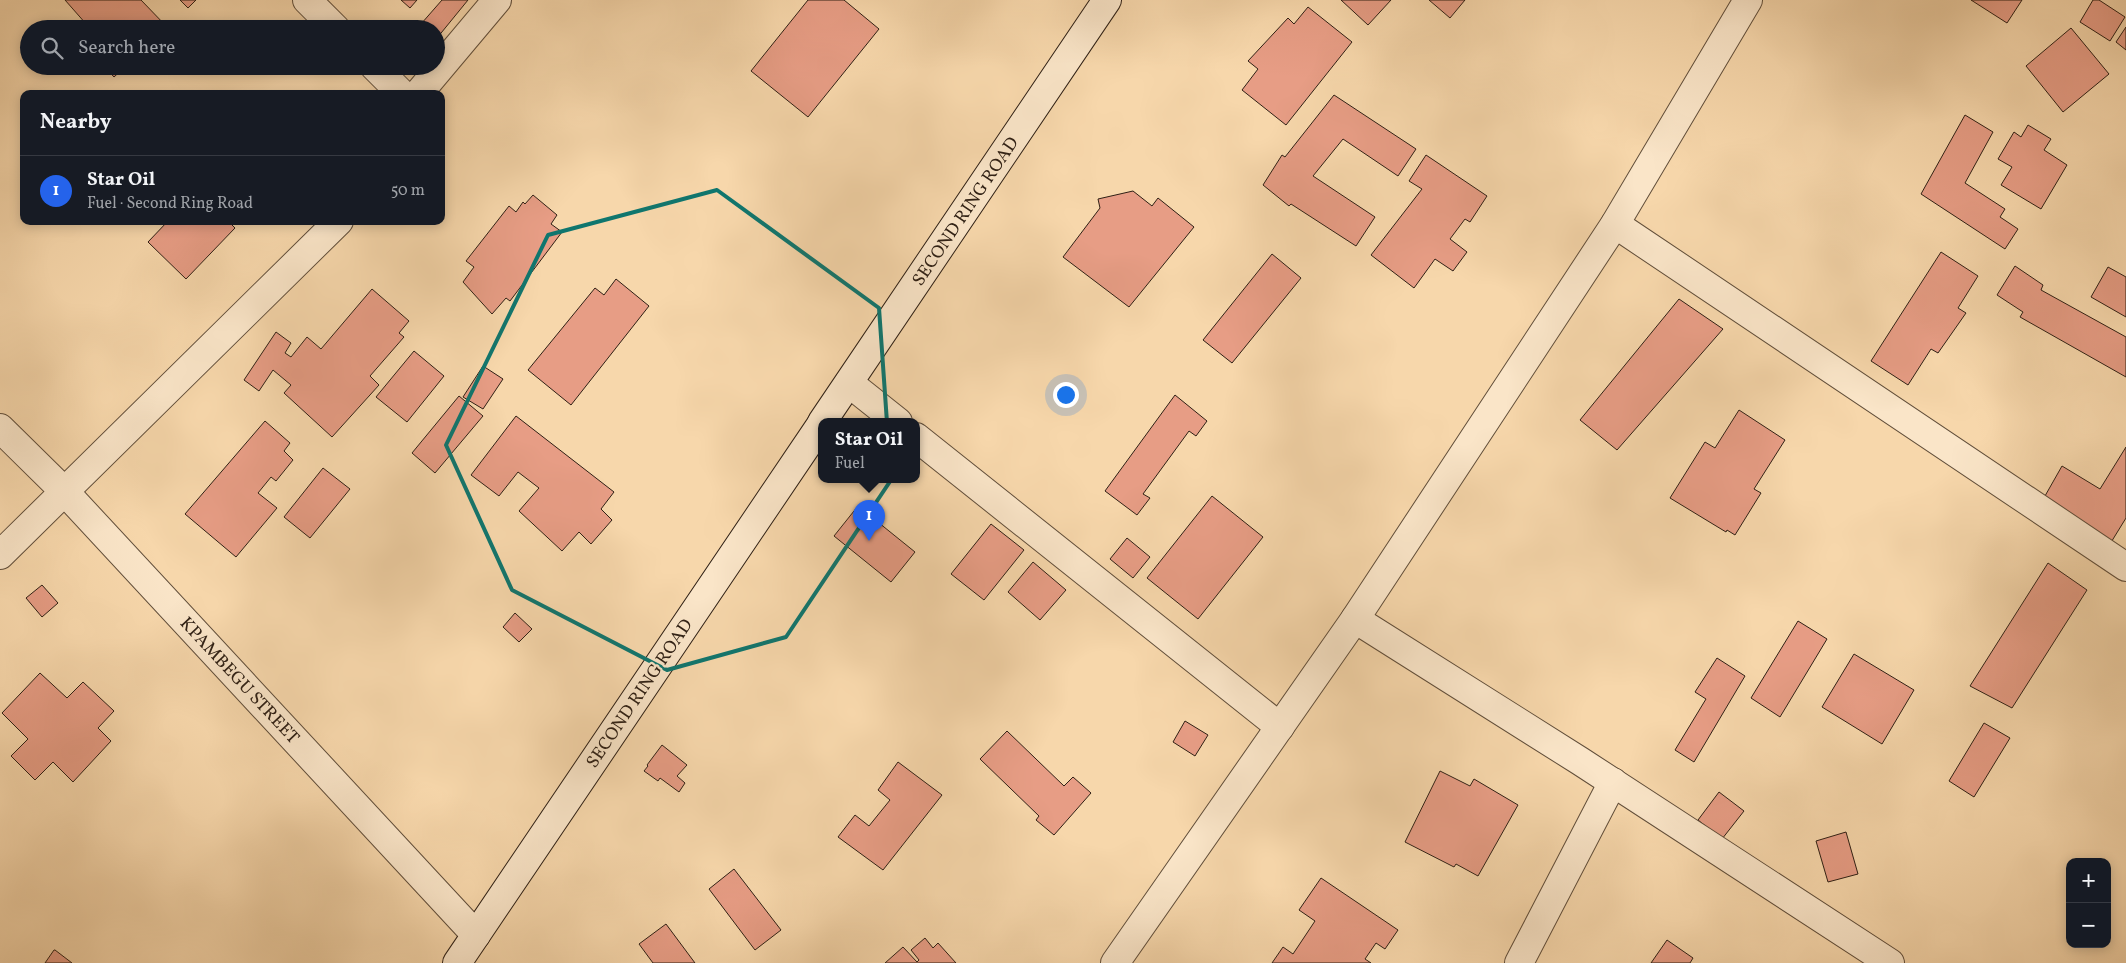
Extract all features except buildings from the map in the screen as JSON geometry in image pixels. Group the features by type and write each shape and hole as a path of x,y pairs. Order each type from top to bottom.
{"street":[{"path":"307,0 327,20"},
{"path":"445,62 497,0"},
{"name":"SECOND RING ROAD","path":"825,418 1107,0"},
{"path":"1115,963 1356,619 1615,224 1748,0"},
{"path":"383,75 398,90"},
{"path":"421,90 434,75"},
{"path":"1615,224 2126,567"},
{"path":"0,555 335,225"},
{"path":"849,383 893,418"},
{"name":"KPAMBEGU STREET","path":"0,428 65,492 476,935"},
{"name":"SECOND RING ROAD","path":"457,963 818,429"},
{"path":"920,440 1280,727"},
{"path":"1356,619 1613,782 1890,963"},
{"path":"1519,963 1613,782"}],"highlighted area":[{"path":"717,190 879,308 891,480 786,637 667,670 512,590 446,445 548,235"}],"place":[{"name":"Star Oil","path":"869,541"}]}
